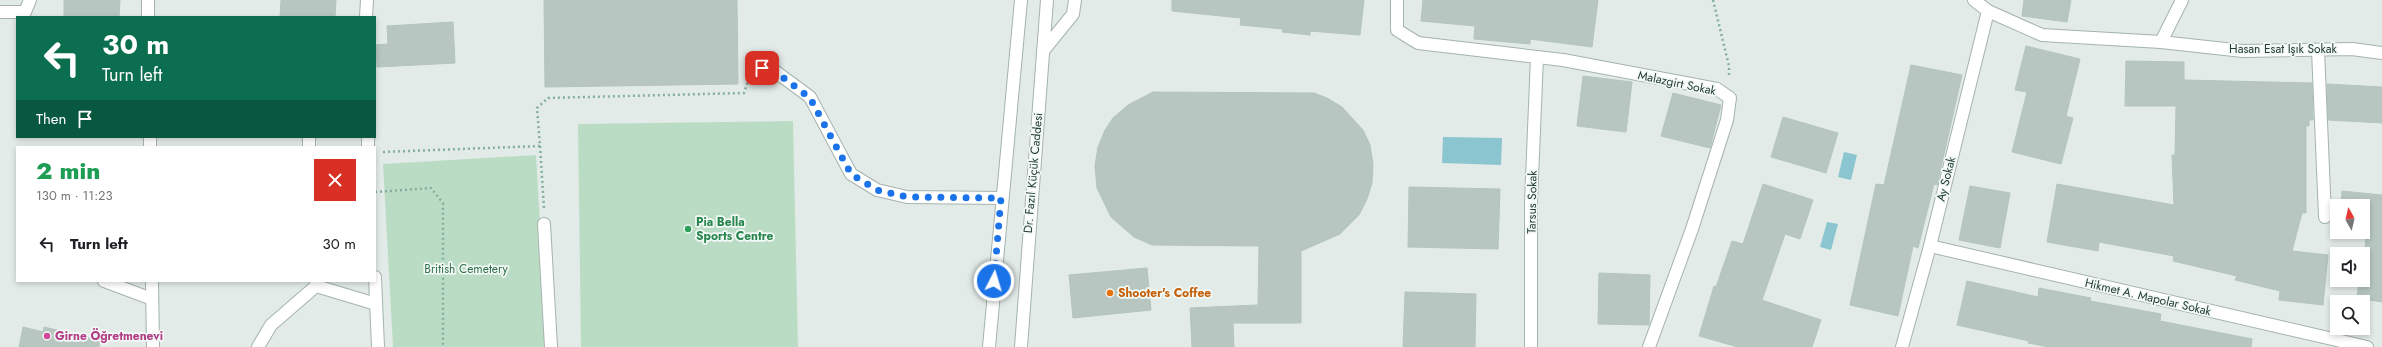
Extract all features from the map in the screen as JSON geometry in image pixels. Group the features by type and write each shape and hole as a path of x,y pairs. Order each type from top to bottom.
{"street":[{"path":"0,12 25,12 30,0"},
{"path":"148,0 148,16"},
{"path":"366,16 367,0"},
{"path":"989,347 1001,198 1021,0"},
{"name":"Dr. Fazıl Küçük Caddesi","path":"1021,347 1047,0"},
{"path":"1043,51 1073,14 1075,0"},
{"name":"Malazgirt Sokak","path":"1397,0 1397,30 1418,43 1563,60 1717,89 1730,98 1727,120 1718,149 1692,228 1649,347"},
{"name":"Hasan Esat Işık Sokak","path":"1974,0 1988,11 2042,35 2161,42 2243,51 2352,49 2382,53"},
{"path":"2161,42 2182,0"},
{"name":"Ay Sokak","path":"1902,347 1930,246 1988,11"},
{"path":"2318,50 2325,217"},
{"name":"Tarsus Sokak","path":"1531,347 1531,202 1537,57"},
{"path":"752,66 772,69 810,98 851,174 877,190 907,197 1001,198"},
{"path":"544,224 551,347"},
{"name":"Hikmet A. Mapolar Sokak","path":"1930,246 2366,347"},
{"path":"107,282 152,299"},
{"path":"152,282 153,347"},
{"path":"375,282 378,347"},
{"path":"258,347 271,325 316,284 376,304"}],"path":[{"path":"1713,0 1728,66 1730,98"},
{"path":"544,224 537,108 548,98 744,93 752,66"},
{"path":"376,152 540,146"},
{"path":"376,192 431,188 443,203 443,347"}],"green space":[{"name":"Pia Bella Sports Centre","path":"793,121 798,347 581,347 578,124"},
{"name":"British Cemetery","path":"536,155 547,347 393,347 383,164"}],"water":[{"path":"1443,137 1502,138 1501,165 1442,163"},
{"path":"1844,152 1857,155 1851,180 1838,177"},
{"path":"1827,222 1838,224 1831,250 1820,247"}],"building":[{"path":"64,0 120,0 119,16 64,16"},
{"path":"281,0 336,0 335,16 280,16"},
{"path":"544,0 737,0 738,84 545,87"},
{"path":"1172,0 1364,0 1360,35 1310,31 1310,35 1282,32 1283,29 1240,25 1241,18 1172,11"},
{"path":"1423,0 1598,0 1592,47 1530,39 1530,44 1474,39 1475,26 1421,21"},
{"path":"2024,0 2071,0 2067,22 2022,16"},
{"path":"453,22 455,63 377,67 376,45 388,44 387,26"},
{"path":"2026,46 2080,59 2066,116 2073,118 2061,164 2012,152 2027,92 2015,90"},
{"path":"2126,61 2184,62 2184,80 2312,83 2313,120 2309,120 2309,126 2306,126 2306,213 2302,213 2292,251 2328,255 2323,305 2279,300 2280,291 2235,280 2237,276 2173,261 2174,256 2099,242 2098,251 2047,242 2057,184 2174,205 2172,155 2175,155 2176,106 2125,106"},
{"path":"1911,65 1962,75 1937,185 1934,184 1918,248 1913,246 1898,316 1850,305 1876,184 1884,185"},
{"path":"1583,76 1632,82 1626,132 1577,126"},
{"path":"2327,84 2382,87 2382,123 2328,120"},
{"path":"1153,92 1314,93 1327,98 1342,107 1363,130 1370,145 1373,164 1372,183 1367,199 1359,215 1340,234 1301,251 1301,323 1233,323 1234,347 1192,347 1190,308 1258,305 1259,246 1152,245 1134,237 1111,217 1097,188 1095,166 1098,147 1105,130 1113,118 1128,105"},
{"path":"1673,93 1721,105 1710,148 1661,136"},
{"path":"1783,117 1838,133 1826,173 1771,157"},
{"path":"1763,184 1813,200 1800,239 1785,234 1762,300 1821,320 1812,347 1738,347 1699,336 1714,286 1716,287 1732,241 1743,244"},
{"path":"1970,186 2010,193 2000,248 1959,240"},
{"path":"1409,187 1500,189 1498,249 1408,247"},
{"path":"2342,191 2382,195 2382,302 2370,300 2370,295 2357,295 2358,287 2370,287 2370,247 2365,247 2366,239 2370,239 2370,199 2341,199"},
{"name":"Shooter's Coffee","path":"1147,268 1151,310 1073,318 1069,275"},
{"path":"1599,273 1650,275 1649,325 1598,324"},
{"path":"1967,281 2038,297 2039,288 2091,298 2090,301 2161,314 2160,321 2252,339 2251,347 2049,347 2028,343 2029,341 1957,325"},
{"path":"1405,292 1476,294 1475,347 1403,347"},
{"name":"Girne Öğretmenevi","path":"23,327 43,332 44,327 100,340 99,347 19,347"}],"place":[{"name":"Pia Bella Sports Centre","path":"688,229"},
{"name":"Shooter's Coffee","path":"1110,293"},
{"name":"Girne Öğretmenevi","path":"47,336"}],"route":[{"path":"762,68 772,69 810,98 851,174 877,190 907,197 1001,198 994,281"}]}
